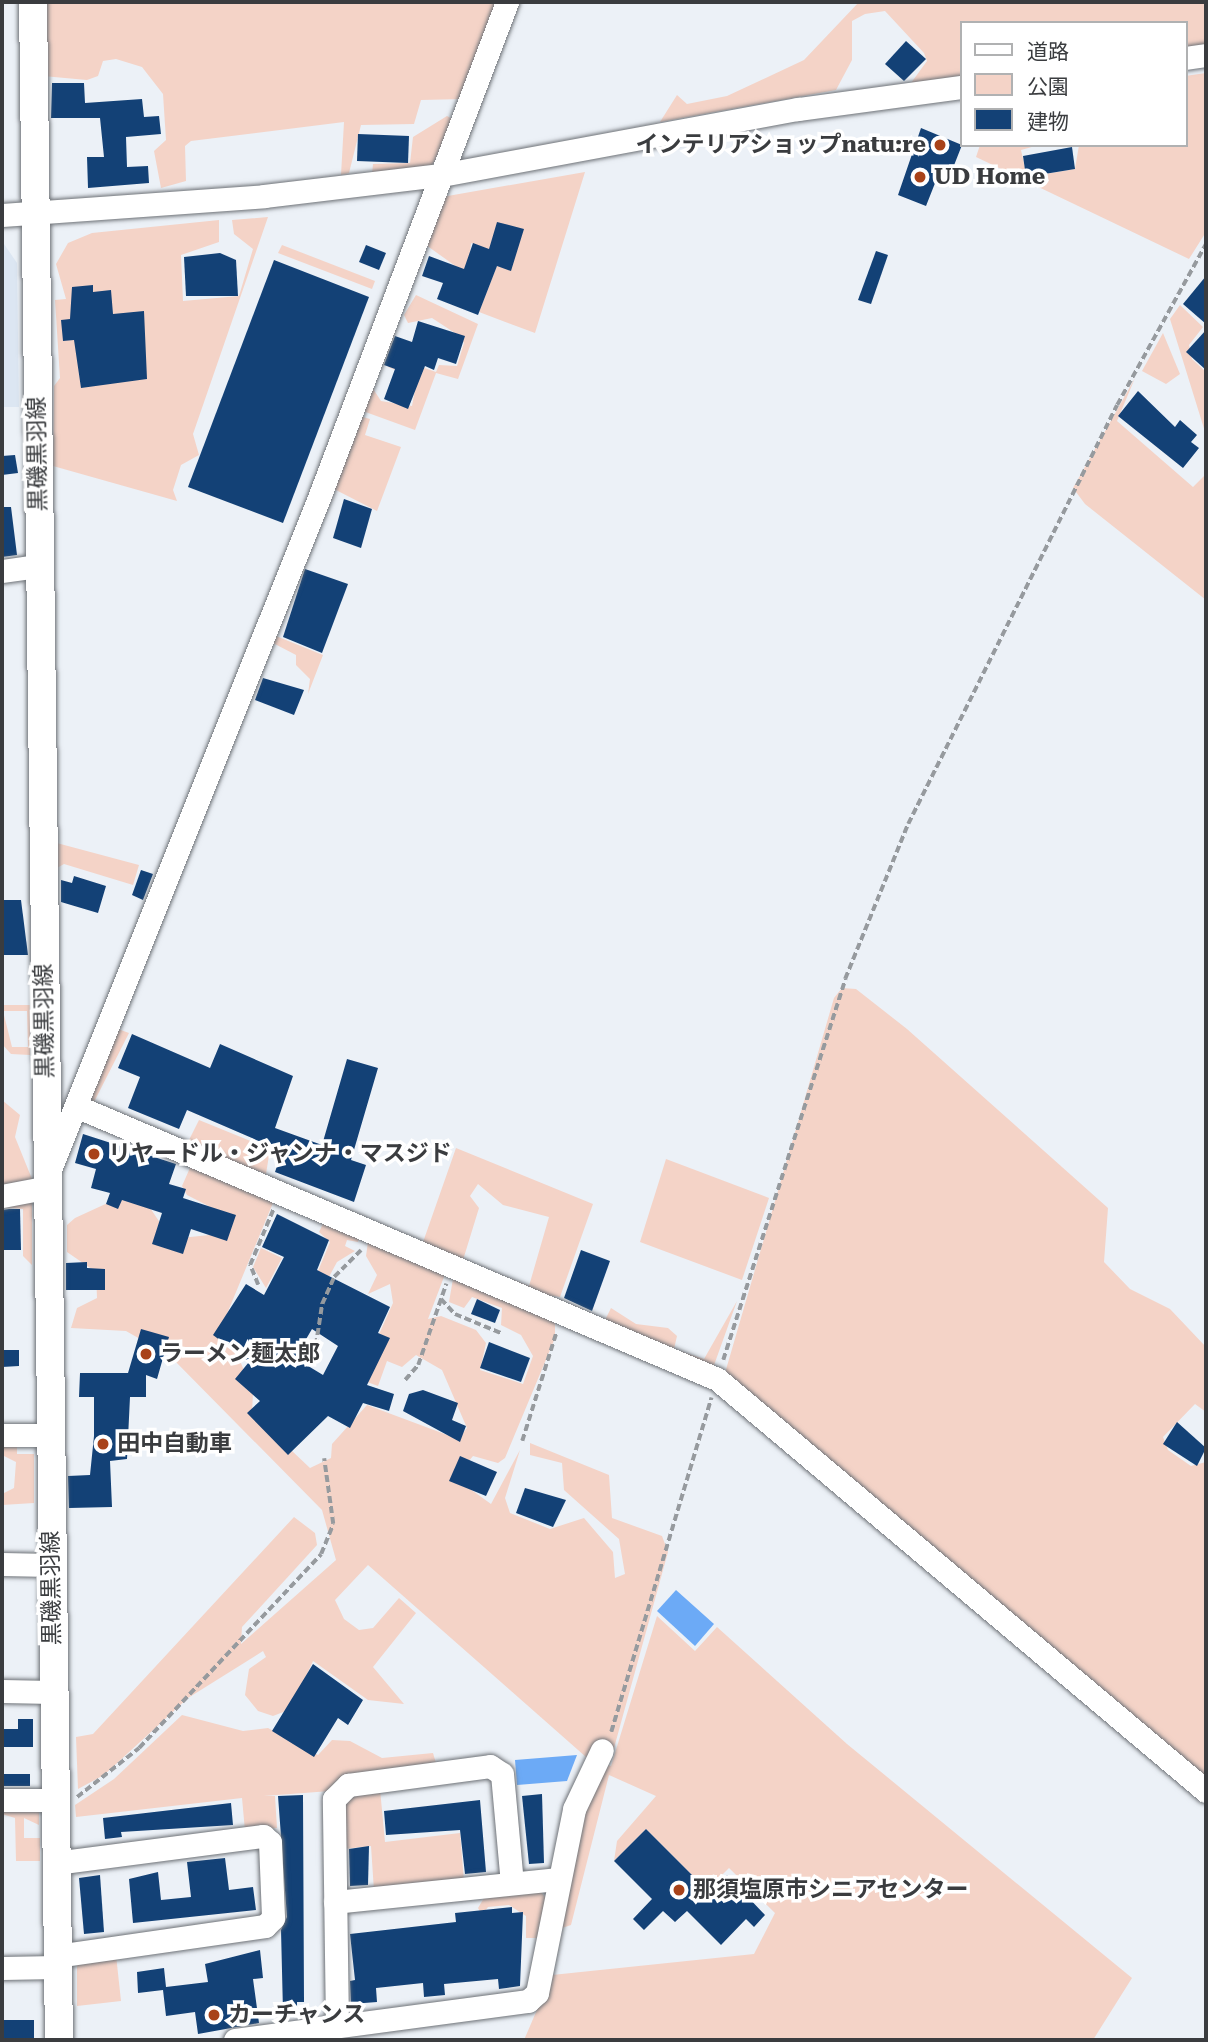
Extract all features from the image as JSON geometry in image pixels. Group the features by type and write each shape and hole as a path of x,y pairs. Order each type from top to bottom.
{"main road":[{"name":"黒磯黒羽線","path":"33,2 38,566 59,2040"}],"street":[{"path":"2,1196 48,1180 507,2"},
{"path":"1187,58 1206,55"},
{"path":"2,215 264,196 441,175 798,109 960,87"},
{"path":"2,570 38,566"},
{"path":"78,1107 282,1190 562,1315 717,1378 1206,1791"},
{"path":"2,1435 50,1434"},
{"path":"2,1564 51,1565"},
{"path":"2,1691 53,1692"},
{"path":"235,2040 528,2001 537,1993 557,1879 581,1787 602,1750"},
{"path":"337,2026 334,1799 348,1785 490,1766 502,1774 512,1883"},
{"path":"2,1800 54,1800"},
{"path":"2,1968 265,1926 273,1917 270,1842 263,1836 55,1863"},
{"path":"335,1902 557,1879"}],"path":[{"path":"602,1750 614,1726 717,1378 845,979 908,824 1111,417 1206,244"},
{"path":"258,1285 250,1265 282,1190"},
{"path":"314,1356 322,1304 334,1277 360,1253 367,1228"},
{"path":"405,1380 418,1365 452,1266"},
{"path":"441,1299 455,1314 503,1334"},
{"path":"522,1441 562,1315"},
{"path":"54,1800 72,1799 108,1778 321,1553 333,1524 324,1458"}],"shaded area":[{"path":"2,241 17,263 19,407 2,407"}],"green space":[{"path":"41,2 499,2 464,99 421,100 414,124 361,125 349,173 341,175 344,122 191,141 185,146 186,181 161,188 154,151 166,140 163,94 142,67 116,59 103,61 98,76 87,80 43,76"},
{"path":"859,2 1206,2 1206,49 1187,51 1187,21 960,21 960,76 911,83 927,61 924,53 885,11 865,14 852,21 852,60 836,90 660,122 677,95 687,104 727,96 804,60"},
{"path":"1206,73 1206,232 1189,259 976,157 979,147 1032,147 1021,150 1027,177 1075,169 1079,147 1187,147 1187,76"},
{"path":"447,116 454,120 432,166 372,174 373,164 410,163 413,137"},
{"path":"585,172 535,333 479,312 501,255 471,243 468,275 426,245 442,197"},
{"path":"268,217 193,434 199,455 181,465 173,490 177,501 53,466 54,386 60,378 55,300 66,299 56,264 68,243 92,233 219,220 219,242 181,255 183,301 239,296 253,249 234,234 232,220"},
{"path":"282,245 375,281 372,289 278,253"},
{"path":"416,295 478,324 458,379 436,373 415,430 360,410 370,384 381,401 412,406 417,379 388,367 390,356 436,372 439,365 457,366 464,343 458,335 432,318 408,323 404,315"},
{"path":"1180,305 1203,327 1189,345 1192,359 1206,372 1206,435 1170,319"},
{"path":"1163,333 1180,374 1166,384 1142,371"},
{"path":"1135,378 1117,421 1193,487 1206,474 1206,600 1085,504 1073,488"},
{"path":"356,419 370,419 365,435 401,447 377,511 330,487"},
{"path":"284,616 276,636 323,655 308,694 310,679 296,665 296,655 271,642"},
{"path":"53,842 139,865 133,885 64,864 57,868"},
{"path":"842,988 856,989 907,1029 1108,1208 1104,1262 1130,1289 1170,1309 1206,1347 1206,1412 1195,1404 1163,1437 1168,1450 1191,1466 1206,1462 1206,1784 725,1373 834,998"},
{"path":"2,1005 30,1005 30,1055 11,1054 2,1044","holes":["3,1011 27,1011 28,1047 12,1047"]},
{"path":"118,1029 129,1033 93,1104 90,1099"},
{"path":"2,1100 20,1115 15,1137 32,1179 2,1185"},
{"path":"199,1120 270,1149 266,1174 193,1147 189,1140"},
{"path":"456,1148 593,1204 560,1297 531,1293 422,1245","holes":["478,1184 503,1205 549,1217 529,1286 463,1260 479,1208 470,1196"]},
{"path":"666,1159 769,1198 742,1280 640,1242"},
{"path":"193,1161 275,1198 224,1321 253,1393 252,1413 310,1468 331,1458 332,1444 367,1405 458,1439 467,1428 442,1370 416,1355 402,1367 387,1361 378,1386 359,1379 393,1303 390,1284 368,1294 377,1275 366,1256 368,1242 447,1269 428,1319 441,1316 476,1330 486,1343 480,1370 523,1384 533,1356 521,1335 501,1325 502,1308 472,1297 464,1308 449,1302 454,1273 555,1317 555,1338 505,1458 498,1463 473,1456 455,1478 491,1504 520,1450 505,1498 510,1513 550,1529 584,1518 613,1552 615,1578 625,1574 619,1539 564,1490 562,1463 530,1455 530,1443 609,1475 612,1518 662,1536 668,1552 614,1748 606,1754 586,1757 368,1565 335,1600 344,1619 359,1630 373,1628 399,1598 416,1613 373,1667 404,1704 368,1700 313,1661 291,1709 273,1716 258,1711 245,1695 249,1669 266,1657 263,1651 188,1698 104,1775 78,1789 76,1737 93,1734 294,1517 315,1533 317,1545 242,1627 241,1644 336,1560 322,1510 170,1356 126,1331 71,1328 77,1308 97,1298 96,1272 67,1252 67,1225 75,1218 112,1201 142,1196 171,1239 219,1234 226,1215 187,1195 182,1186"},
{"path":"32,1199 32,1265 23,1256 23,1209 2,1207"},
{"path":"327,1215 361,1230 358,1242 347,1240 345,1246 355,1251 337,1262 316,1301 318,1271 330,1242 319,1232"},
{"path":"261,1248 282,1258 266,1288 253,1267"},
{"path":"737,1301 713,1368 605,1320 611,1308 636,1324 668,1328 677,1336 674,1349 704,1359"},
{"path":"2,1442 17,1442 17,1454 34,1454 34,1503 2,1505 2,1494 14,1488 16,1462 2,1455"},
{"path":"657,1616 695,1651 717,1627 847,1744 1132,1978 1093,2040 524,2040 552,1975 754,1954 775,1913 729,1868 707,1890 646,1829 614,1861 617,1841 656,1796 609,1775 571,1925 559,1929 585,1792 604,1764 611,1766"},
{"path":"182,1715 243,1731 268,1728 318,1755 332,1740 350,1741 382,1758 433,1753 436,1763 330,1791 264,1796 275,1796 277,1828 245,1831 242,1798 76,1817 75,1805 114,1779"},
{"path":"380,1789 385,1842 460,1833 464,1881 374,1891 371,1846 344,1849 341,1803 349,1793"},
{"path":"2,1807 39,1808 39,1825 24,1818 24,1838 40,1838 40,1861 16,1861 15,1818 2,1814"},
{"path":"538,1889 547,1899 539,1938 526,1938 526,1916 509,1905 488,1907 482,1915 478,1908 487,1893"},
{"path":"116,1955 121,2001 77,2006 77,1959"}],"water":[{"path":"676,1590 714,1624 695,1646 657,1611"},
{"path":"577,1755 567,1781 517,1785 515,1760"}],"building":[{"path":"906,41 926,59 904,81 885,64"},
{"path":"52,83 84,83 85,103 142,99 144,117 159,116 161,134 126,137 127,167 148,166 149,183 88,188 87,157 104,157 100,118 51,118"},
{"path":"921,128 960,144 951,173 941,168 926,206 898,195"},
{"path":"358,134 409,136 408,163 357,161"},
{"path":"1072,147 1075,169 1026,177 1023,156"},
{"path":"497,222 524,229 511,271 497,266 478,315 437,299 443,283 422,276 429,256 464,269 473,243 489,249"},
{"path":"366,245 386,253 379,270 359,262"},
{"path":"876,251 888,255 871,304 858,300"},
{"path":"220,253 236,260 238,296 186,296 184,257"},
{"path":"274,260 369,297 283,523 188,487"},
{"path":"1206,276 1206,324 1183,304"},
{"path":"93,285 93,292 111,290 113,314 144,311 147,379 81,388 74,340 63,341 61,320 70,319 72,287"},
{"path":"418,321 465,336 456,364 438,358 434,370 425,366 408,409 384,399 395,369 384,365 395,336 412,342"},
{"path":"1206,330 1206,370 1186,352"},
{"path":"1138,391 1175,427 1180,420 1197,435 1191,442 1199,448 1183,468 1118,416"},
{"path":"15,455 18,473 2,475 2,456"},
{"path":"344,499 372,509 361,548 333,538"},
{"path":"2,507 11,507 17,555 2,557"},
{"path":"305,569 348,584 322,653 283,637"},
{"path":"263,678 304,690 294,715 255,700"},
{"path":"141,870 153,874 143,900 132,895"},
{"path":"74,876 106,886 98,913 61,902 61,880 72,883"},
{"path":"2,900 21,900 28,955 2,955"},
{"path":"132,1034 210,1068 220,1044 293,1076 275,1128 322,1145 347,1059 378,1068 351,1160 366,1165 354,1202 275,1172 282,1151 187,1110 179,1129 128,1108 140,1077 118,1068"},
{"path":"83,1134 176,1164 169,1184 186,1189 183,1198 236,1215 227,1241 191,1229 183,1254 152,1244 162,1213 122,1200 118,1209 106,1204 110,1193 91,1188 96,1169 75,1163"},
{"path":"20,1209 21,1250 2,1250 2,1210"},
{"path":"277,1214 329,1240 317,1270 390,1307 378,1333 390,1338 367,1385 394,1394 389,1411 363,1403 350,1428 328,1416 288,1455 247,1413 260,1401 235,1379 249,1362 213,1335 246,1284 264,1295 284,1257 262,1247","holes":["312,1329 338,1346 323,1375 295,1358"]},
{"path":"581,1250 610,1261 592,1311 564,1298"},
{"path":"87,1262 87,1268 105,1269 105,1290 66,1290 66,1263"},
{"path":"477,1299 500,1310 495,1323 471,1314"},
{"path":"141,1329 169,1337 157,1379 146,1375 146,1397 130,1397 127,1459 110,1461 112,1507 69,1508 68,1476 90,1475 94,1436 94,1397 79,1397 80,1373 128,1373"},
{"path":"489,1342 530,1358 521,1382 480,1368"},
{"path":"2,1350 19,1350 19,1366 2,1367"},
{"path":"423,1390 458,1403 452,1420 466,1426 460,1442 403,1411 409,1394"},
{"path":"1177,1422 1206,1448 1197,1466 1163,1444"},
{"path":"460,1456 497,1472 486,1496 449,1481"},
{"path":"525,1488 566,1500 553,1527 516,1513"},
{"path":"313,1664 363,1700 348,1725 338,1718 314,1757 272,1731"},
{"path":"18,1719 33,1719 33,1747 2,1747 2,1729 18,1729"},
{"path":"2,1774 30,1774 30,1786 2,1786"},
{"path":"542,1794 544,1863 529,1864 522,1796"},
{"path":"303,1795 304,2002 297,2002 297,2012 283,2012 281,1930 287,1917 278,1796"},
{"path":"480,1800 486,1872 465,1874 460,1830 386,1835 384,1811"},
{"path":"231,1803 233,1825 121,1832 122,1837 105,1839 103,1818"},
{"path":"646,1829 710,1893 727,1875 765,1915 754,1927 746,1919 721,1945 687,1911 675,1922 663,1911 644,1930 633,1919 652,1899 614,1861"},
{"path":"369,1846 368,1885 350,1886 349,1849"},
{"path":"225,1858 229,1890 253,1887 256,1910 133,1923 129,1879 158,1872 161,1900 191,1897 187,1862"},
{"path":"100,1875 104,1932 84,1934 79,1878"},
{"path":"512,1907 512,1913 523,1912 520,1986 499,1989 498,1979 444,1984 445,1995 424,1997 423,1983 376,1988 377,2002 351,2004 350,1981 355,1980 350,1934 456,1922 455,1913"},
{"path":"260,1950 263,1978 253,1979 259,2023 198,2034 195,2012 166,2016 163,1990 138,1993 137,1972 164,1968 166,1987 208,1982 205,1964"},
{"path":"2,2020 34,2020 34,2040 2,2040"}],"place":[{"name":"インテリアショップnatu:re","path":"940,145"},
{"name":"UD Home","path":"920,177"},
{"name":"リヤードル・ジャンナ・マスジド","path":"94,1154"},
{"name":"ラーメン麺太郎","path":"146,1354"},
{"name":"田中自動車","path":"103,1444"},
{"name":"那須塩原市シニアセンター","path":"679,1890"},
{"name":"カーチャンス","path":"214,2015"}]}
